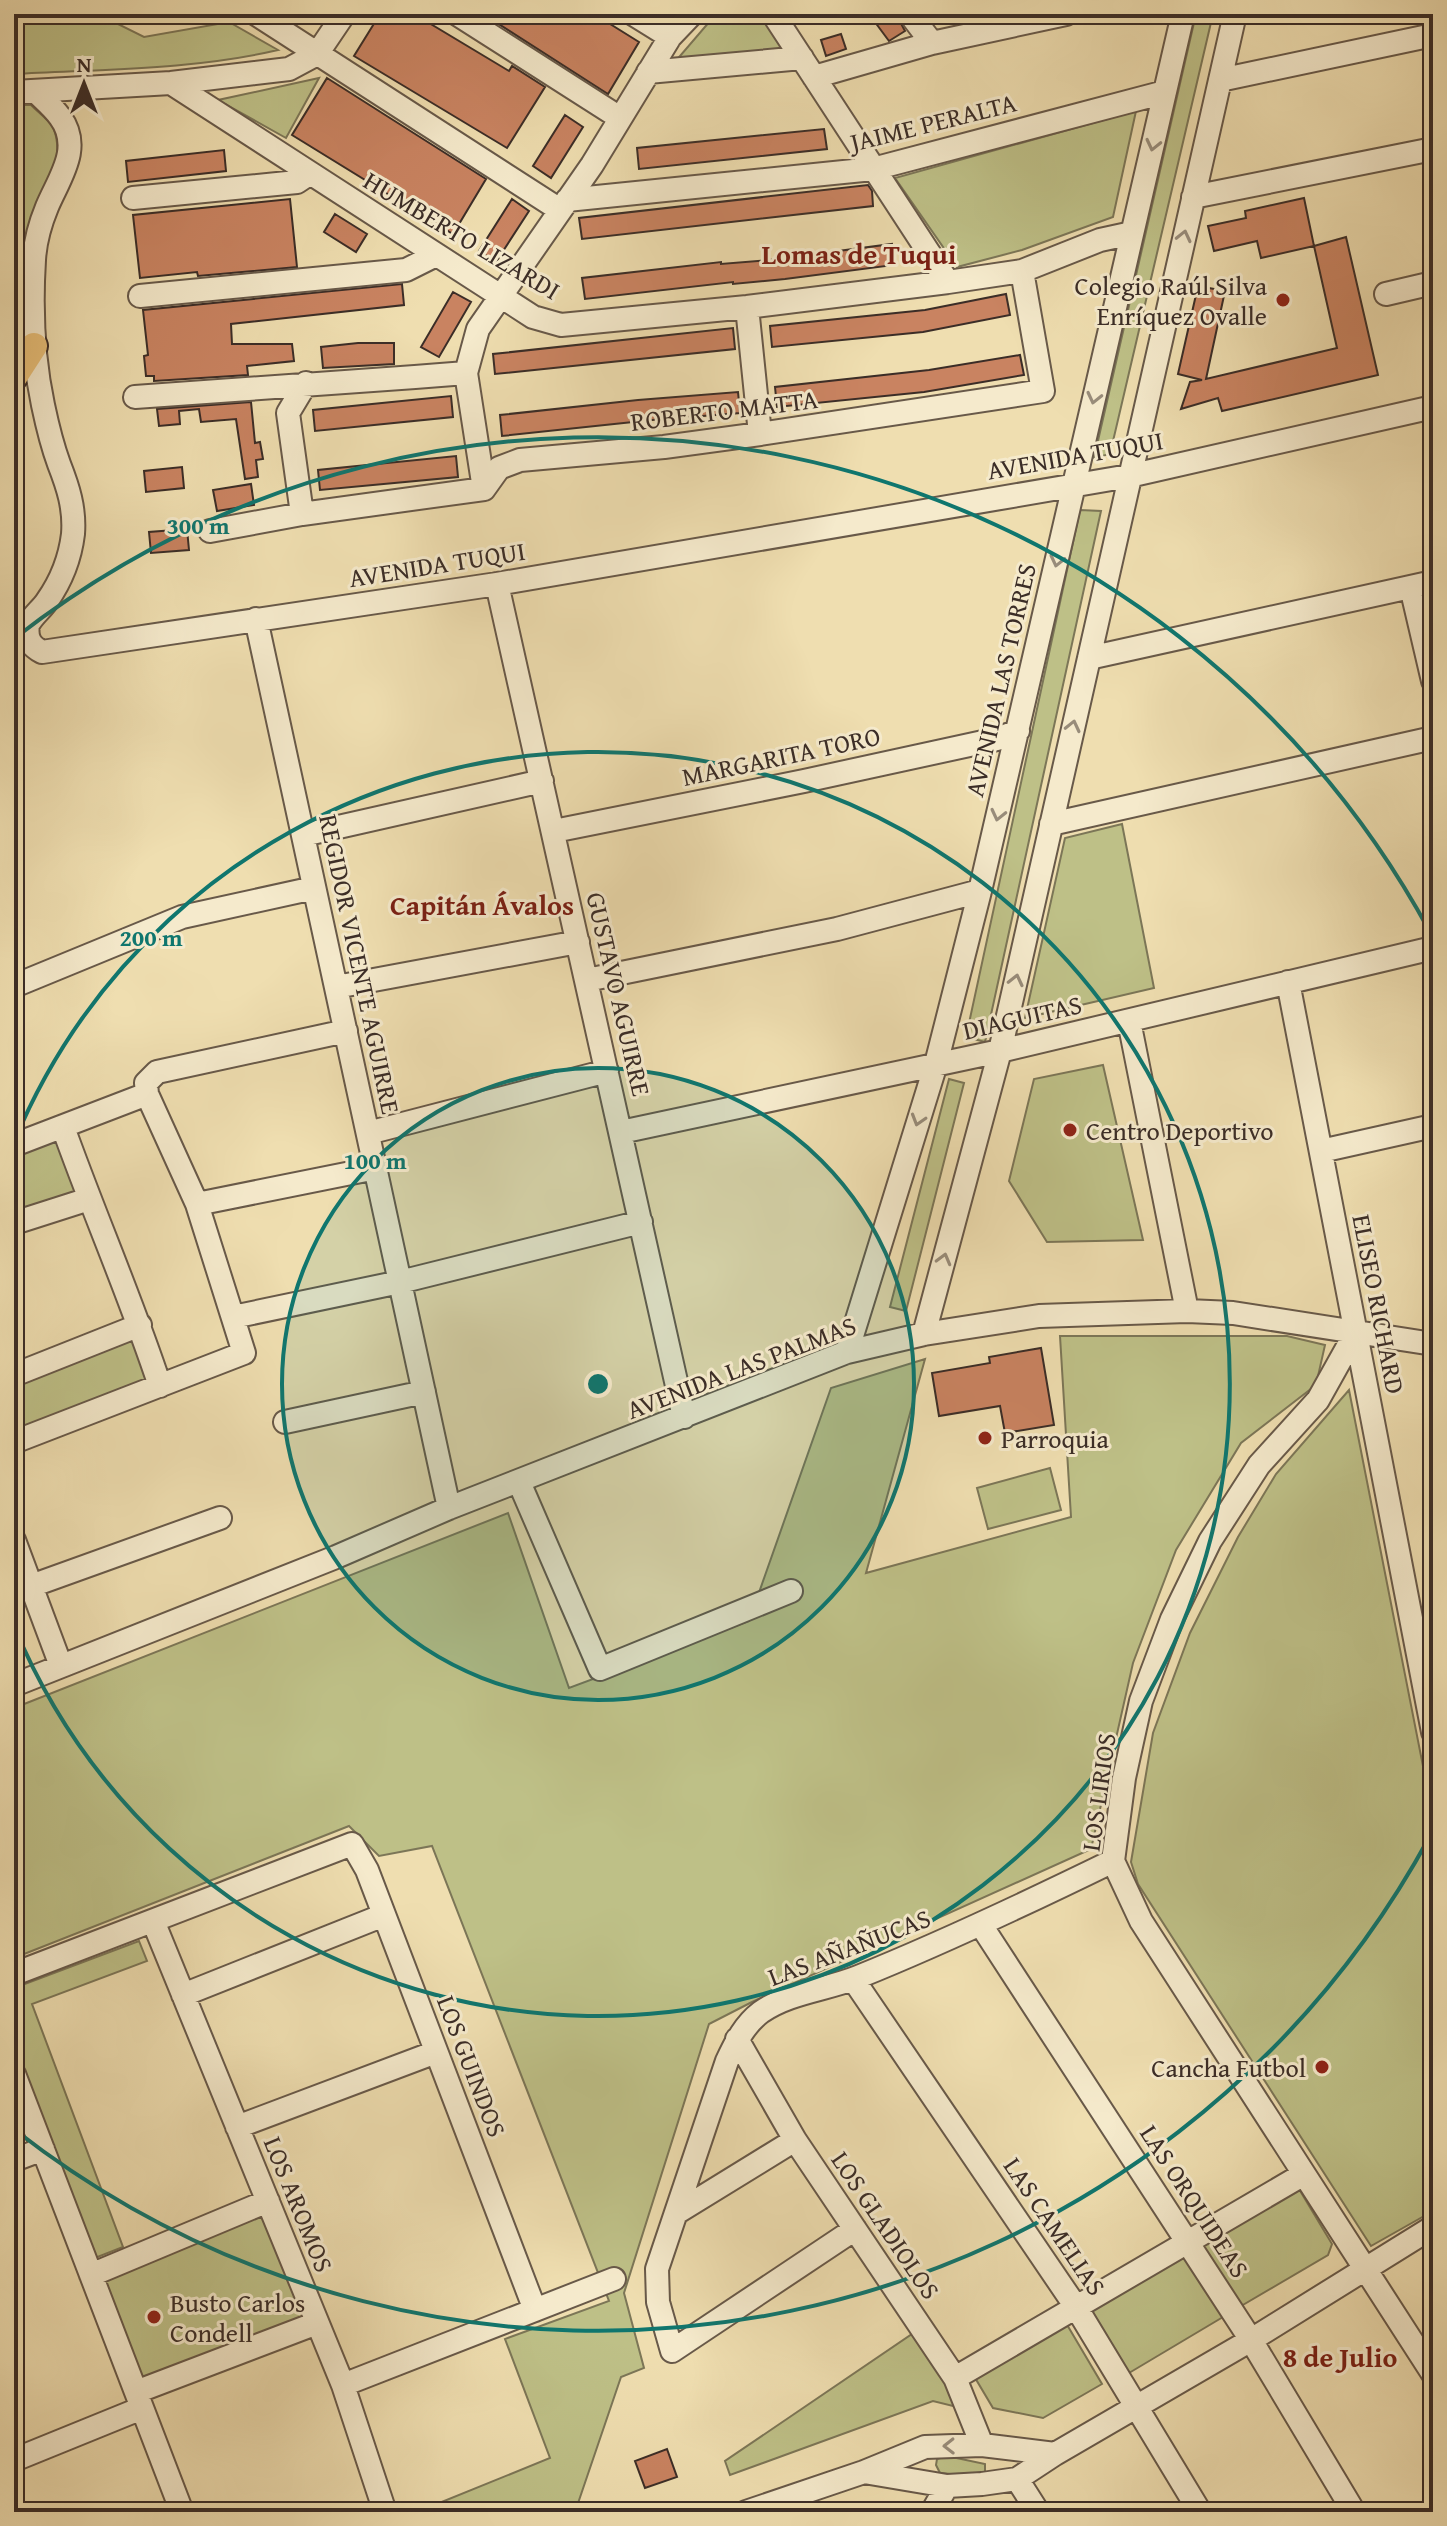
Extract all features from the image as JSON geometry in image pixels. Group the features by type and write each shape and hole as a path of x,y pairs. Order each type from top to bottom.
{"main road":[{"path":"14,377 34,346"}],"street":[{"path":"256,14 564,205"},
{"path":"24,92 171,83 289,69 317,54 344,14"},
{"path":"457,14 620,118"},
{"path":"633,14 670,37"},
{"path":"210,531 302,514 484,489 466,373 478,329 592,165 670,37 692,14"},
{"path":"773,14 948,282"},
{"path":"910,14 932,43"},
{"path":"648,72 808,68 1066,14"},
{"name":"AVENIDA LAS TORRES","path":"847,1352 936,1064 980,891 1183,14"},
{"path":"924,1334 1000,1051 1235,14"},
{"path":"1220,80 1433,35"},
{"name":"HUMBERTO LIZARDI","path":"171,83 533,317 561,325 747,307 1022,271 1100,240 1132,233"},
{"name":"AVENIDA TUQUI","path":"24,92 60,116 70,148 65,171 45,211 36,243 34,346 43,404 70,494 73,532 67,560 56,587 28,625 31,644 42,652 497,584 1129,476 1433,407"},
{"name":"JAIME PERALTA","path":"564,205 873,169 1165,92"},
{"path":"1193,197 1433,149"},
{"path":"133,198 297,182 309,174"},
{"path":"140,296 406,270 436,255"},
{"name":"ROBERTO MATTA","path":"484,489 499,468 520,460 664,447 1043,391 1022,271"},
{"path":"1386,294 1433,283"},
{"path":"747,307 760,434"},
{"path":"135,397 466,373"},
{"path":"302,514 288,413 306,383"},
{"name":"GUSTAVO AGUIRRE","path":"497,584 684,1417"},
{"path":"1089,658 1422,584 1433,681"},
{"name":"REGIDOR VICENTE AGUIRRE","path":"256,619 449,1508"},
{"name":"MARGARITA TORO","path":"554,831 804,781 997,739 1018,731"},
{"path":"1051,824 1433,738"},
{"path":"303,835 542,781"},
{"path":"14,986 182,917 314,888"},
{"path":"587,980 837,929 980,891"},
{"path":"336,987 578,942"},
{"name":"DIAGUITAS","path":"621,1132 1000,1051 1433,948"},
{"name":"ELISEO RICHARD","path":"1288,982 1433,1732"},
{"path":"1129,1021 1187,1311"},
{"path":"14,1145 63,1127 146,1088 157,1072 346,1031"},
{"path":"368,1133 607,1071"},
{"path":"14,1442 244,1353 197,1204 146,1088"},
{"path":"1321,1151 1433,1126"},
{"path":"63,1127 140,1325 160,1386"},
{"path":"197,1204 376,1168"},
{"path":"14,1223 89,1199"},
{"path":"233,1317 400,1282 641,1222"},
{"name":"AVENIDA LAS PALMAS","path":"14,1685 336,1557 449,1508 847,1352 924,1334 1039,1316 1187,1311 1233,1313 1433,1344"},
{"path":"14,1375 140,1325"},
{"name":"LOS LIRIOS","path":"1356,1332 1318,1400 1259,1465 1210,1541 1172,1619 1141,1701 1124,1778 1113,1861 1141,1921 1433,2374"},
{"path":"285,1422 424,1392"},
{"path":"519,1482 600,1669 791,1591"},
{"path":"31,1586 220,1518"},
{"path":"14,1540 61,1666"},
{"name":"LOS GUINDOS","path":"153,1921 352,1844 367,1870 535,2310"},
{"name":"LAS AÑAÑUCAS","path":"855,2229 672,2351 658,2302 657,2269 727,2061 749,2023 762,2011 778,2003 807,1991 853,1979 981,1925 1113,1861"},
{"path":"183,1995 384,1915"},
{"path":"14,1974 153,1921"},
{"name":"LOS AROMOS","path":"153,1921 343,2385 385,2512"},
{"name":"LAS ORQUIDEAS","path":"981,1925 1251,2340 1354,2512"},
{"name":"LAS CAMELIAS","path":"853,1979 1076,2307 1200,2512"},
{"name":"LOS GLADIOLOS","path":"737,2039 795,2140 955,2378 982,2445"},
{"path":"237,2127 436,2052"},
{"path":"14,2074 182,2512"},
{"path":"678,2212 795,2140"},
{"path":"14,2160 43,2149"},
{"path":"955,2378 1304,2174"},
{"path":"91,2275 268,2201"},
{"path":"864,2472 947,2486 1017,2479 1433,2227"},
{"path":"343,2385 614,2279"},
{"path":"14,2460 139,2400 317,2323"},
{"path":"746,2512 864,2472 925,2447 982,2445 1055,2454"},
{"path":"1017,2479 1038,2512"},
{"path":"932,2512 947,2486"}],"green space":[{"path":"14,14 98,14 144,37 229,22 278,50 180,65 14,74"},
{"path":"716,14 762,14 787,52 674,63"},
{"path":"1196,14 1213,14 1110,454 1094,458"},
{"path":"319,78 286,138 218,100"},
{"path":"14,105 31,105 51,124 57,142 57,157 48,187 23,245 14,343"},
{"path":"1136,111 1113,217 1022,250 957,267 895,178"},
{"path":"1080,510 1101,511 985,1042 966,1037"},
{"path":"1122,824 1154,988 1025,1018 1065,838"},
{"name":"Centro Deportivo","path":"1103,1065 1143,1240 1047,1242 1009,1181 1034,1079"},
{"path":"949,1079 964,1083 906,1311 890,1307"},
{"path":"61,1137 84,1195 14,1219 14,1154"},
{"path":"134,1333 151,1383 14,1438 14,1381"},
{"path":"1060,1336 1287,1336 1325,1345 1316,1385 1241,1443 1176,1550 1133,1663 1091,1849 709,2024 624,2293 644,2368 621,2377 575,2512 417,2512 550,2458 505,2339 609,2301 432,1846 379,1856 349,1826 14,1958 14,1708 508,1513 569,1688 749,1621 831,1388 925,1359 866,1573 1071,1517"},
{"path":"1349,1390 1433,1817 1433,2211 1371,2246 1138,1884 1131,1862 1153,1733 1190,1633 1238,1537 1276,1474"},
{"path":"1050,1468 1061,1510 988,1529 977,1488"},
{"path":"139,1941 147,1961 32,2004 123,2247 95,2258 14,2043 14,1988"},
{"path":"1296,2184 1332,2244 1328,2255 1236,2309 1196,2242"},
{"path":"266,2209 309,2317 137,2386 97,2279"},
{"path":"1183,2252 1223,2317 1129,2373 1090,2308"},
{"path":"1066,2323 1102,2384 1043,2418 993,2408 974,2376"},
{"path":"915,2332 965,2409 933,2401 730,2475 725,2461"},
{"path":"947,2456 985,2464 985,2472 979,2477 940,2473 937,2459"}],"building":[{"path":"380,14 414,14 509,71 512,66 545,87 507,148 354,56"},
{"path":"483,14 594,14 639,42 608,94"},
{"path":"869,14 896,14 905,31 889,41"},
{"path":"841,34 846,49 826,56 821,40"},
{"path":"327,78 486,179 453,234 292,135"},
{"path":"565,115 583,127 551,178 533,166"},
{"path":"824,129 827,149 639,169 637,148"},
{"path":"224,150 226,171 128,182 126,161"},
{"path":"868,185 872,191 873,206 582,239 579,218"},
{"path":"1304,198 1314,246 1261,258 1257,241 1214,251 1208,226 1246,218 1245,211"},
{"path":"290,199 297,267 140,278 133,215"},
{"path":"512,199 529,211 496,262 479,251"},
{"path":"335,214 367,234 356,252 324,232"},
{"path":"1346,237 1378,375 1222,411 1218,398 1181,409 1190,382 1202,380 1178,374 1198,286 1225,291 1206,379 1337,348 1314,246"},
{"path":"892,244 894,265 585,299 582,278 721,262 769,260"},
{"path":"402,284 404,305 231,324 232,344 292,344 294,361 247,366 248,375 154,381 154,376 146,376 144,356 148,355 143,310"},
{"path":"453,292 471,302 439,357 421,347"},
{"path":"1006,294 1010,315 923,332 772,347 770,326 925,310"},
{"path":"733,328 735,349 495,374 493,354"},
{"path":"394,343 394,364 323,368 321,347"},
{"path":"1020,355 1024,375 924,392 777,407 775,387 929,370"},
{"path":"738,392 740,413 502,436 500,415"},
{"path":"451,396 453,417 315,431 313,410"},
{"path":"251,402 255,443 260,442 263,459 256,460 258,477 245,479 236,419 201,422 199,409 179,411 180,424 159,426 157,409"},
{"path":"456,456 458,477 320,490 318,470"},
{"path":"182,467 184,488 146,492 144,471"},
{"path":"251,484 254,505 217,511 213,490"},
{"path":"187,529 189,550 151,553 149,532"},
{"path":"1041,1348 1054,1425 1005,1433 1000,1406 939,1416 932,1373 990,1363 989,1357"},
{"path":"667,2449 677,2477 645,2488 635,2461"}],"place":[{"name":"Colegio Raúl Silva Enríquez Ovalle","path":"1283,300"},
{"name":"Centro Deportivo","path":"1070,1130"},
{"name":"Parroquia","path":"985,1438"},
{"name":"Cancha Futbol","path":"1322,2067"},
{"name":"Busto Carlos Condell","path":"154,2317"}],"district":[{"name":"Lomas de Tuqui","path":"859,253"},
{"name":"Capitán Ávalos","path":"482,904"},
{"name":"8 de Julio","path":"1340,2356"}]}
